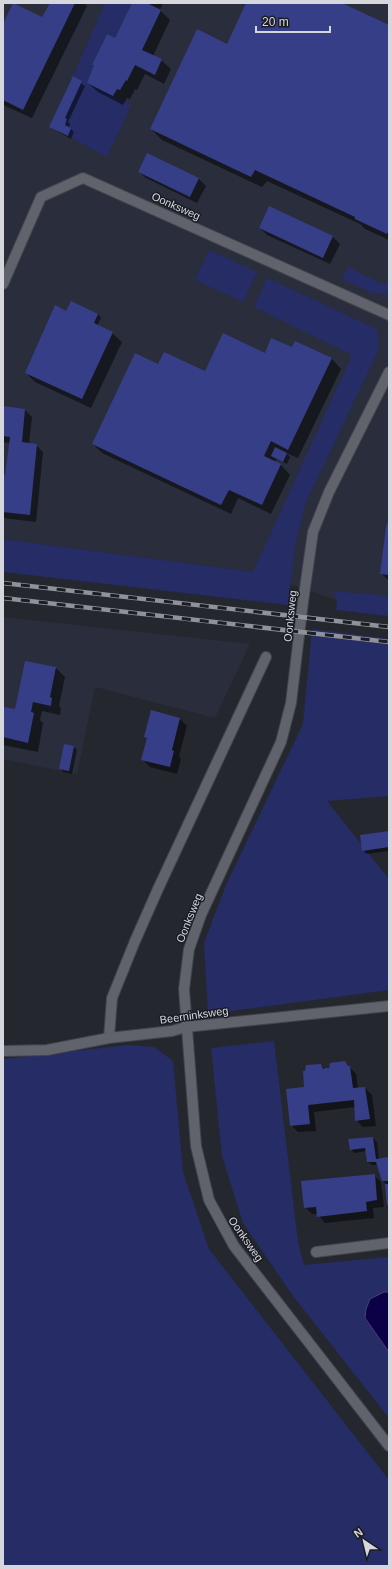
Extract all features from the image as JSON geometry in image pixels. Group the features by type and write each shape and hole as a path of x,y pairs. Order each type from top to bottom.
{"main road":[{"name":"Oonksweg","path":"3,284 42,197 83,178 389,315"},
{"name":"Oonksweg","path":"389,372 329,492 313,532 291,703 281,742 201,915 189,949 184,989 196,1146 209,1200 234,1246 389,1446"},
{"path":"109,1038 112,998 135,942 161,881 266,657"},
{"name":"Beerninksweg","path":"3,1050 47,1050 109,1038 172,1031 186,1027 389,1006"},
{"path":"316,1252 389,1243"}],"shaded area":[{"path":"3,3 389,3 389,606 337,600 252,572 3,539"},
{"path":"105,3 132,3 115,38 108,34 92,65 94,65 87,83 131,105 107,157 68,136 71,128 65,125 67,120 65,118 82,82 73,76"},
{"path":"209,250 257,272 243,302 195,280"},
{"path":"348,267 385,285 389,276 389,295 372,293 342,279"},
{"path":"267,278 377,329 379,346 306,502 295,544 288,605 3,572 3,539 253,572 352,355 254,307"},
{"path":"333,591 389,596 389,616 336,610 337,600"},
{"path":"3,617 250,644 215,718 95,687 77,774 3,759"},
{"path":"312,629 389,639 389,796 327,801 389,879 389,990 208,1014 204,943 226,885 303,724"},
{"path":"274,1041 298,1242 304,1265 389,1257 389,1292 384,1292 365,1318 389,1352 389,1418 293,1296 243,1223 222,1156 211,1048"},
{"path":"128,1045 154,1047 173,1061 183,1172 209,1249 389,1480 389,1566 3,1566 3,1059"},
{"path":"384,1292 389,1292 389,1352 365,1318 366,1309 370,1299"}],"building":[{"path":"13,3 42,17 50,3 75,3 23,110 3,100 3,24"},
{"path":"132,3 150,3 149,4 161,10 142,50 162,59 155,75 135,65 127,81 126,80 120,90 117,89 113,96 87,83 94,65 92,65 107,34 115,38"},
{"path":"246,3 342,3 389,25 389,230 387,234 355,219 355,217 255,170 251,177 150,129 197,29 227,44"},
{"path":"73,76 82,81 65,118 67,119 65,125 71,128 68,136 49,127"},
{"path":"147,153 199,178 190,197 138,172"},
{"path":"269,206 333,236 323,258 259,228"},
{"path":"71,301 98,314 94,323 113,332 82,399 25,373 55,305 66,311"},
{"path":"223,333 265,353 271,338 292,347 295,341 332,358 288,450 271,441 264,456 281,464 262,505 229,490 221,505 92,444 135,353 158,364 164,352 205,371"},
{"path":"3,406 25,409 22,442 37,444 30,515 3,512 3,475 5,475 10,437 3,436"},
{"path":"275,447 287,453 283,462 271,456"},
{"path":"389,519 389,575 380,574 386,527"},
{"path":"25,661 56,667 50,697 52,698 51,706 33,702 31,712 34,713 28,743 3,737 3,707 15,709"},
{"path":"151,710 180,718 172,750 174,751 170,767 141,760 147,738 144,737"},
{"path":"64,744 74,746 69,771 59,769"},
{"path":"389,831 389,847 362,851 360,835"},
{"path":"345,1061 348,1066 350,1066 353,1088 365,1087 370,1119 355,1121 354,1100 308,1105 310,1124 290,1126 286,1089 304,1087 303,1071 305,1071 306,1065 321,1064 323,1069 329,1068 330,1063"},
{"path":"373,1137 376,1159 389,1157 389,1181 382,1181 376,1162 367,1162 365,1148 350,1150 348,1139"},
{"path":"375,1174 377,1200 366,1202 367,1211 317,1217 316,1207 304,1208 301,1181"},
{"path":"385,1184 389,1184 389,1205 387,1205"}],"railway":[{"path":"3,583 389,627"},
{"path":"3,598 389,642"}]}
